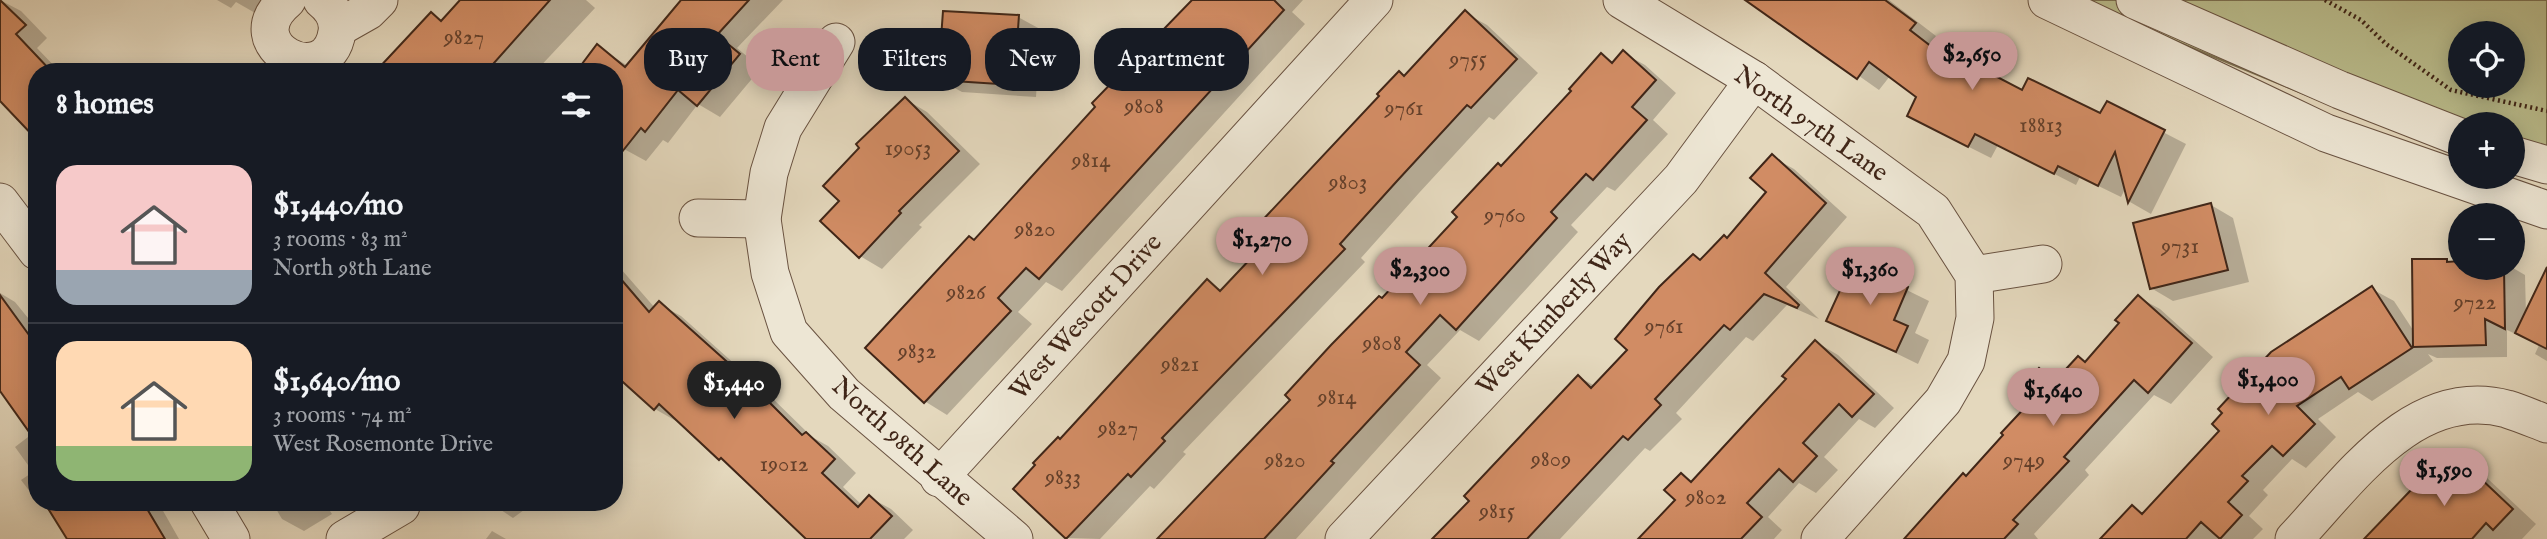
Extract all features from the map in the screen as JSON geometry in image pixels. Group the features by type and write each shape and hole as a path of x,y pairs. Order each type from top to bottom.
{"street":[{"path":"287,0 278,8 271,24 273,43 287,58 308,62 323,57 331,49 330,14 368,11 379,0"},
{"name":"West Wescott Drive","path":"939,478 1374,0"},
{"name":"North 97th Lane","path":"1622,0 1754,80 1933,211 1956,242 1974,275"},
{"path":"2047,0 2326,133 2547,210"},
{"path":"2135,0 2316,80 2448,132"},
{"name":"West Kimberly Way","path":"1344,539 1681,179 1754,80"},
{"name":"North 98th Lane","path":"806,91 783,128 769,173 762,219 770,273 789,332 844,394 939,478 1014,539"},
{"path":"2525,159 2547,165"},
{"path":"0,202 28,239"},
{"path":"698,218 762,219"},
{"path":"1820,539 1943,401 1966,361 1975,318 1974,275 2043,264"},
{"path":"2294,539 2387,440 2425,416 2461,406 2505,408 2547,424"},
{"path":"215,511 232,539"},
{"path":"345,539 393,511"}],"path":[{"path":"2325,0 2361,20 2386,44 2451,90 2547,111"}],"green space":[{"path":"2083,0 2547,0 2547,179 2525,172 2525,112 2448,112 2448,122 2367,120 2134,24"}],"building":[{"path":"0,0 26,25 16,34 43,63 28,63 28,131 0,101"},
{"path":"460,0 550,0 494,63 383,63 431,12 441,21"},
{"path":"681,0 749,0 723,28 658,28"},
{"path":"1192,0 1274,0 1284,10 1249,48 1249,28 1165,28"},
{"path":"1745,0 1885,0 1916,23 1910,30 1954,64 1957,56 2022,90 2028,78 2100,113 2107,101 2165,130 2128,203 2115,152 2098,186 2058,166 2054,174 1975,134 1968,147 1907,116 1916,97 1869,62 1857,79"},
{"path":"1465,10 1517,59 1471,108 1467,105 1340,244 1345,249 1162,438 1165,441 1131,477 1128,474 1066,539 1013,489 1035,465 1033,463 1058,437 1060,439 1207,279 1220,291 1254,255 1241,243 1379,96 1377,94 1399,71 1404,76"},
{"path":"943,11 1019,15 1018,28 985,28 985,83 971,82 971,28 942,28"},
{"path":"597,44 620,63 583,63"},
{"path":"644,44 644,91 677,91 645,132 641,128 623,151 623,65 625,67"},
{"path":"732,47 740,54 732,64"},
{"path":"1623,50 1656,80 1632,107 1647,120 1593,180 1586,174 1551,212 1557,218 1456,330 1440,315 1406,352 1420,365 1331,461 1334,463 1264,539 1157,539 1290,400 1285,395 1379,296 1382,298 1457,217 1452,212 1498,163 1501,166 1571,91 1569,89 1601,53 1612,63"},
{"path":"679,91 709,91 697,106"},
{"path":"1104,91 1210,91 1039,279 1026,268 998,298 1011,311 924,403 865,348 969,236 974,240 1095,107 1092,103"},
{"path":"905,97 959,151 899,211 901,213 859,258 820,221 839,201 823,186 859,148 856,144"},
{"path":"1772,154 1826,203 1765,273 1799,305 1797,308 1764,294 1730,330 1724,325 1655,399 1661,405 1628,440 1623,436 1527,539 1432,539 1469,501 1464,496 1578,375 1591,388 1627,350 1615,339 1659,287 1693,254 1700,260 1724,235 1727,238 1766,192 1750,178"},
{"path":"2211,203 2228,270 2150,289 2133,223"},
{"path":"2412,259 2447,259 2448,280 2504,280 2505,329 2485,319 2486,345 2413,347"},
{"path":"1853,262 1908,287 1894,320 1908,326 1896,352 1826,321"},
{"path":"2547,267 2547,349 2515,333"},
{"path":"623,282 649,312 659,301 744,377 802,435 806,432 835,459 822,473 858,507 869,495 892,516 870,539 806,539 721,458 719,460 659,404 654,410 623,382"},
{"path":"2372,286 2412,348 2349,389 2341,377 2297,406 2315,424 2283,456 2272,446 2242,476 2248,481 2228,502 2242,515 2220,539 2201,522 2186,539 2100,539 2132,505 2142,514 2219,431 2212,424 2222,413 2218,409 2271,352"},
{"path":"0,295 28,334 28,430 0,391"},
{"path":"2138,295 2192,343 2148,393 2134,380 2064,457 2069,461 2013,520 2018,524 2004,539 1904,539 1963,473 1966,476 2031,401 2019,390 2039,368 2054,382 2078,356 2085,362 2119,323 2115,320"},
{"path":"1815,340 1874,394 1852,417 1839,404 1803,443 1817,456 1793,482 1779,469 1747,503 1762,517 1741,539 1638,539 1675,500 1664,490 1681,473 1691,482 1786,379 1782,376"},
{"path":"2462,461 2513,509 2493,530 2486,523 2472,539 2364,539 2435,465 2448,477"},
{"path":"50,511 148,511 165,539 67,539"}]}
